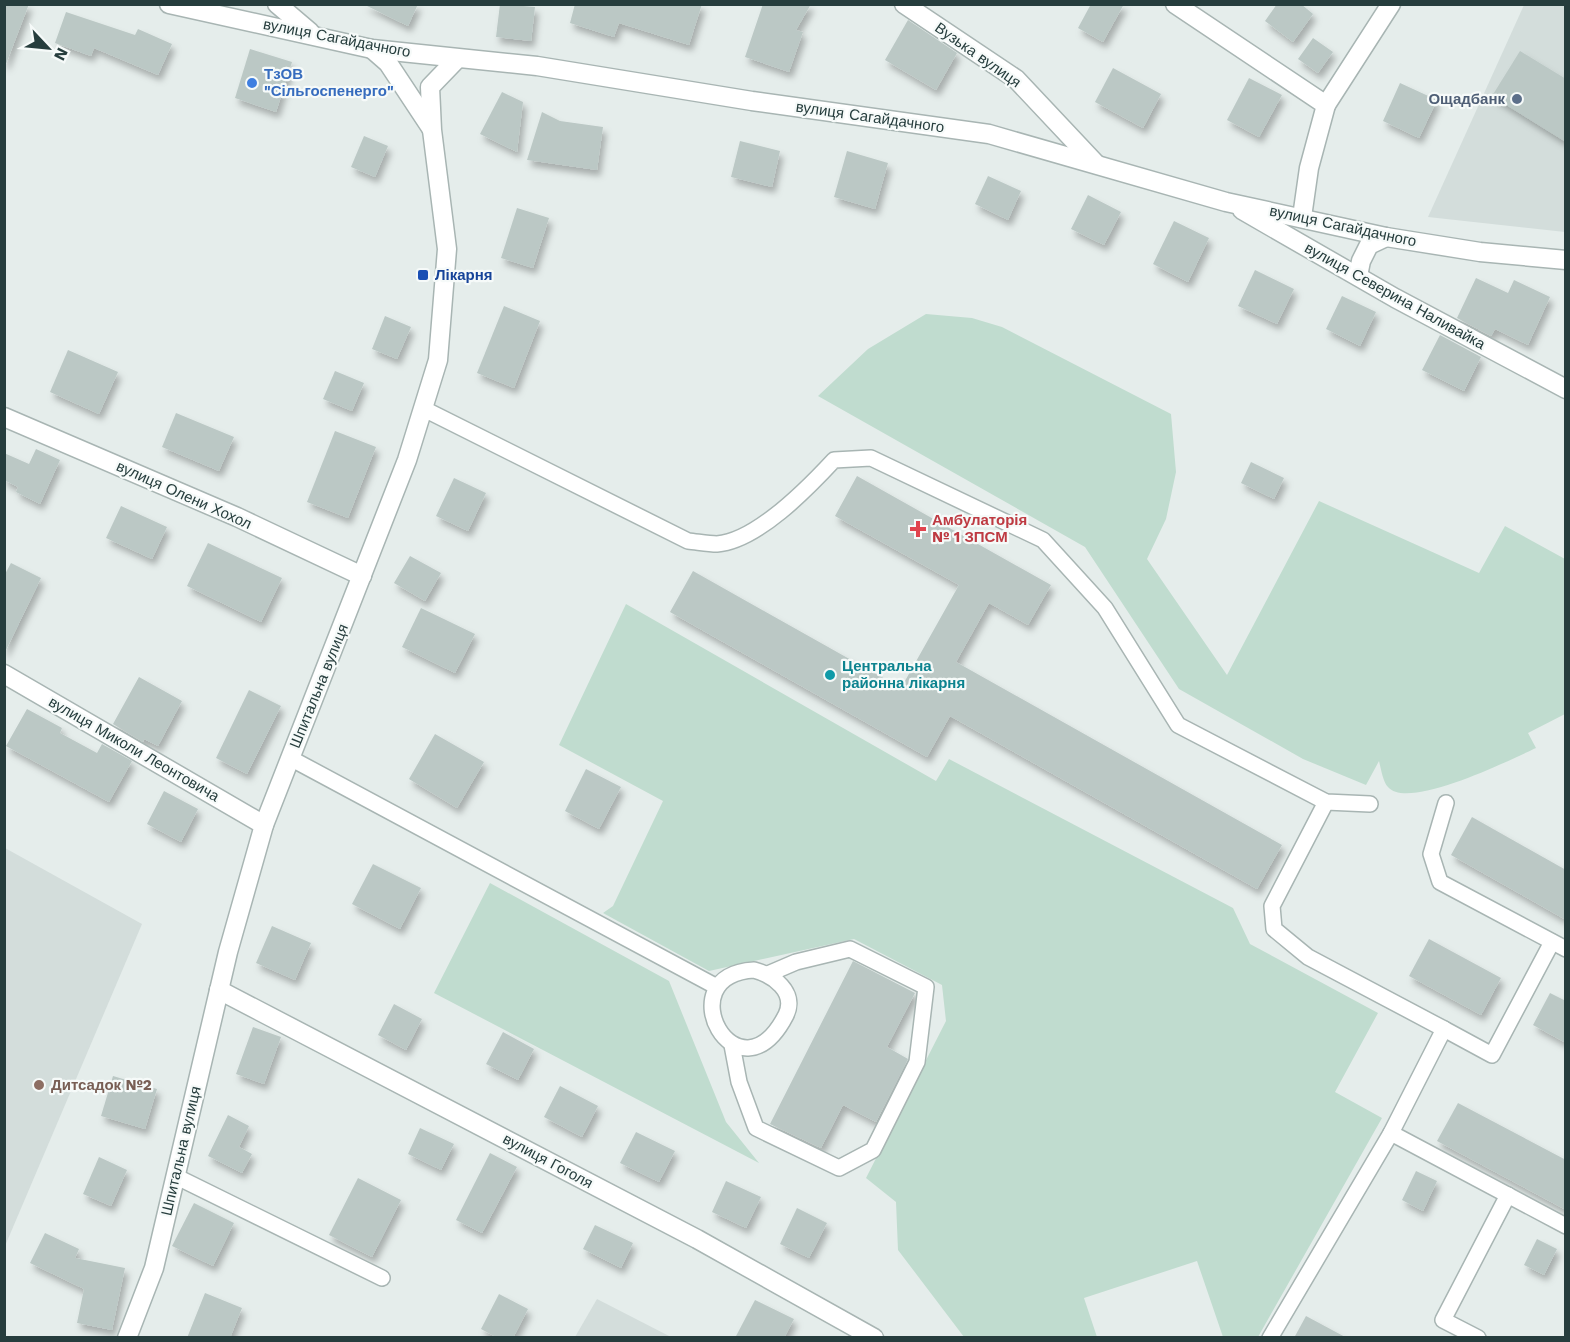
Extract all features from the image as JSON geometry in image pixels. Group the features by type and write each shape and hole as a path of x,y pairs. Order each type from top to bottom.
{"street":[{"name":"вулиця Сагайдачного","path":"169,4 372,48 537,66 752,101 989,134 1226,202 1386,237 1480,252 1566,260"},
{"path":"277,4 313,34"},
{"name":"Вузька вулиця","path":"904,4 1016,79 1096,164"},
{"path":"1174,4 1326,105"},
{"path":"1302,217 1309,168 1326,105 1391,4"},
{"name":"Шпитальна вулиця","path":"127,1338 154,1268 219,990 264,825 362,576 424,409 438,360 447,249 432,130 388,63 372,48"},
{"path":"432,130 430,87 457,59"},
{"name":"вулиця Северина Наливайка","path":"1226,202 1566,389"},
{"path":"1358,276 1361,261 1369,245 1386,237"},
{"name":"вулиця Олени Хохол","path":"4,417 237,518 362,576"},
{"name":"вулиця Миколи Леонтовича","path":"4,674 264,825"},
{"name":"вулиця Гоголя","path":"219,990 697,1239 874,1338"}],"lane":[{"path":"424,409 688,542 718,544 742,535 787,508 834,460 871,458 1043,540 1105,608 1178,725 1326,802 1370,804"},
{"path":"290,758 717,987"},
{"path":"1326,802 1272,906 1274,929 1308,957 1492,1055 1559,946 1440,882 1431,854 1446,803"},
{"path":"732,1045 751,1047 765,1043 778,1029 789,1008 787,996 779,982 768,974 754,970 739,971 717,987 712,1012 717,1030 732,1045 739,1082 756,1128 839,1168 873,1150 917,1062 926,987 850,949 796,962 768,974"},
{"path":"1270,1338 1390,1133 1444,1029"},
{"path":"1390,1133 1566,1226"},
{"path":"175,1176 382,1278"},
{"path":"1478,1338 1443,1320 1508,1195"}],"shaded area":[{"path":"1524,5 1565,5 1565,232 1428,217"},
{"name":"Дитсадок №2","path":"5,848 142,924 5,1246"},
{"path":"597,1299 671,1337 575,1337"}],"green space":[{"path":"926,314 972,318 1002,327 1171,414 1176,472 1166,519 1147,559 1227,675 1319,501 1479,573 1505,526 1565,559 1565,714 1528,733 1536,748 1460,781 1416,793 1399,793 1386,785 1379,761 1366,785 1303,759 1179,689 1085,547 818,396 868,349"},
{"path":"626,604 936,781 949,759 1233,908 1250,944 1378,1013 1335,1092 1382,1118 1258,1337 1223,1337 1197,1261 1084,1298 1097,1337 964,1337 898,1250 896,1202 866,1178 946,1021 942,985 854,939 709,971 603,913 613,906 663,801 559,745"},
{"path":"490,883 669,981 726,1122 759,1163 434,993"}],"building":[{"path":"4,4 29,4 6,64 4,64"},
{"path":"363,4 418,4 408,26"},
{"path":"500,4 535,7 531,41 496,37"},
{"path":"575,4 702,4 689,45 619,23 614,37 570,23"},
{"path":"763,4 811,4 796,30 803,32 789,72 745,57"},
{"path":"1091,4 1124,4 1103,42 1078,28"},
{"path":"1277,4 1301,4 1313,14 1293,42 1265,21"},
{"path":"66,12 135,35 138,29 172,44 158,75 94,48 91,56 55,43"},
{"path":"908,20 957,53 936,90 885,60"},
{"path":"1313,38 1333,52 1318,73 1298,59"},
{"path":"250,49 292,62 276,112 235,98"},
{"path":"1520,51 1566,79 1566,142 1492,96"},
{"path":"1113,68 1161,94 1143,128 1095,102"},
{"path":"1249,78 1282,95 1259,137 1227,120"},
{"path":"1400,83 1437,100 1419,138 1383,121"},
{"path":"502,92 523,102 517,152 480,134"},
{"path":"542,112 560,121 603,127 597,170 527,160"},
{"path":"364,136 388,146 375,177 351,167"},
{"path":"740,141 780,151 772,187 731,177"},
{"path":"847,151 888,163 875,209 834,197"},
{"path":"988,176 1021,191 1008,220 975,204"},
{"path":"1088,195 1121,212 1104,245 1071,229"},
{"path":"517,208 549,218 533,268 501,258"},
{"path":"1174,221 1209,238 1188,282 1153,264"},
{"path":"1255,270 1294,289 1277,324 1238,306"},
{"path":"1476,278 1508,293 1514,280 1550,297 1528,345 1495,329 1491,336 1457,318"},
{"path":"1342,296 1376,312 1360,346 1326,329"},
{"path":"504,306 540,321 514,388 477,373"},
{"path":"385,316 411,327 397,359 372,349"},
{"path":"1440,335 1481,357 1464,391 1422,370"},
{"path":"68,350 118,372 99,414 50,392"},
{"path":"335,371 364,383 352,411 323,399"},
{"path":"176,413 234,437 219,471 162,447"},
{"path":"335,431 376,447 348,518 307,502"},
{"path":"36,449 60,460 40,504 16,492 18,487 4,480 4,453 29,464"},
{"path":"1251,462 1284,478 1274,499 1241,483"},
{"name":"Центральна районна лікарня","path":"857,476 1051,585 1028,625 989,603 956,662 1282,845 1257,889 950,716 927,757 670,612 693,571 901,688 959,585 835,516"},
{"path":"454,478 486,493 468,531 436,516"},
{"path":"121,506 167,527 152,559 106,538"},
{"path":"208,543 282,578 261,622 187,586"},
{"path":"410,556 441,573 425,601 394,583"},
{"path":"11,563 41,578 4,654 4,576"},
{"path":"421,608 475,634 455,673 402,647"},
{"path":"139,677 182,701 158,746 144,739 143,742 113,724"},
{"path":"249,690 281,706 247,774 216,758"},
{"path":"27,709 62,728 60,733 97,753 102,744 132,761 109,802 6,746"},
{"path":"435,734 484,762 457,808 409,779"},
{"path":"586,769 621,787 599,829 565,811"},
{"path":"164,791 198,809 181,842 147,824"},
{"path":"1472,817 1566,870 1566,920 1451,855"},
{"path":"373,864 421,888 400,929 352,904"},
{"path":"272,926 311,943 295,980 256,963"},
{"path":"1429,939 1501,978 1481,1015 1409,976"},
{"path":"853,961 915,993 887,1047 908,1059 876,1122 843,1105 821,1148 770,1124"},
{"path":"1550,993 1566,1001 1566,1043 1533,1025"},
{"path":"394,1004 422,1019 406,1050 378,1035"},
{"path":"253,1027 281,1037 264,1084 236,1074"},
{"path":"503,1032 534,1049 518,1080 486,1064"},
{"path":"113,1076 157,1089 145,1129 101,1116"},
{"path":"560,1086 598,1106 582,1137 544,1117"},
{"path":"1458,1103 1566,1160 1566,1210 1437,1141"},
{"path":"228,1115 249,1126 239,1147 252,1154 242,1173 208,1156"},
{"path":"420,1128 454,1144 441,1170 408,1154"},
{"path":"636,1132 675,1151 659,1182 620,1163"},
{"path":"490,1153 517,1167 482,1233 456,1220"},
{"path":"99,1157 127,1170 111,1206 83,1194"},
{"path":"1416,1171 1437,1181 1423,1211 1402,1200"},
{"path":"358,1178 401,1200 372,1257 329,1235"},
{"path":"726,1181 761,1197 746,1228 712,1212"},
{"path":"194,1203 234,1223 213,1266 172,1246"},
{"path":"797,1208 827,1223 809,1258 780,1244"},
{"path":"595,1225 633,1243 621,1268 583,1249"},
{"path":"45,1233 79,1249 75,1258 125,1268 112,1330 77,1323 84,1289 30,1263"},
{"path":"1537,1239 1557,1249 1544,1275 1524,1265"},
{"path":"205,1293 242,1308 230,1338 187,1338"},
{"path":"499,1294 528,1309 513,1338 498,1338 481,1329"},
{"path":"755,1300 794,1319 784,1338 735,1338"},
{"path":"1306,1316 1347,1338 1294,1338"}],"place":[{"name":"ТзОВ \"Сільгоспенерго\"","path":"252,83"},
{"name":"Ощадбанк","path":"1517,99"},
{"name":"Лікарня","path":"423,275"},
{"name":"Амбулаторія № 1 ЗПСМ","path":"918,529"},
{"name":"Центральна районна лікарня","path":"830,675"},
{"name":"Дитсадок №2","path":"39,1085"}]}
